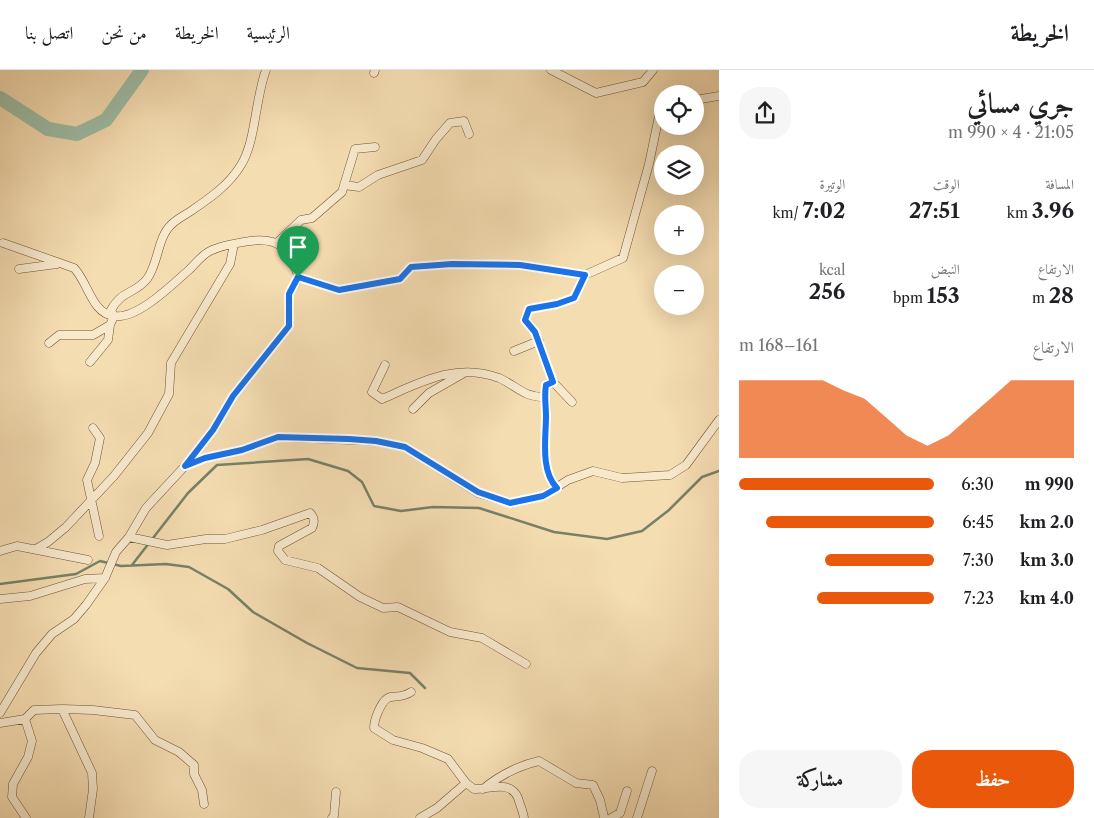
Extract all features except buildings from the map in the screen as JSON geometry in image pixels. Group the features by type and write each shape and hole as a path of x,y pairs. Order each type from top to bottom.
{"street":[{"path":"114,316 110,310 119,297 146,280 152,270 164,236 172,223 208,199 233,176 241,164 247,152 259,91 266,70"},
{"path":"551,70 596,93 643,82 653,70"},
{"path":"704,98 719,96"},
{"path":"344,186 358,187 378,176 422,160 436,139 450,123 464,121 469,134"},
{"path":"298,277 339,290 400,279 411,267 452,264 520,265 585,275 623,258 655,135"},
{"path":"278,242 301,220 312,218 334,201 342,192 355,149 375,147"},
{"path":"0,713 30,662 44,643 52,634 74,619 86,605 106,576 116,552 129,537 146,508 185,466 213,430 233,396 289,326 289,294 298,277 290,256 278,242 263,240 234,244 210,251 149,303 122,317 106,315 98,308 80,274 74,268 3,243"},
{"path":"36,549 66,527 114,476 148,433 169,394 171,363 230,264 234,244"},
{"path":"19,269 62,264"},
{"path":"572,402 553,382 535,332 525,320 529,309 557,304 574,298 585,275"},
{"path":"90,362 108,340 114,316"},
{"path":"49,343 58,335 93,335 110,326"},
{"path":"514,351 539,341"},
{"path":"385,365 372,392 382,398 441,375 466,372 480,372 502,379 532,397 544,396"},
{"path":"414,409 429,393 466,372"},
{"path":"553,382 546,385 544,396 546,415 544,436 547,465 552,483 557,488"},
{"path":"185,466 205,458 242,450 278,437 376,441 405,447 478,492 510,503 543,496 568,480 593,470 622,478 670,475 686,466 719,420"},
{"path":"92,428 100,438 94,463 87,480 99,536"},
{"path":"129,537 167,545 206,539 225,539 262,530 310,514 314,517 315,522 312,528 279,546 278,551 285,560 318,568 360,597 383,608 398,607 450,632 482,638 526,664"},
{"path":"0,552 17,546 88,560"},
{"path":"0,599 30,596 85,578 106,576"},
{"path":"411,692 406,695 388,697 382,703 374,721 374,728 393,740 422,748 448,759 466,783 474,789 502,786 512,789 516,794 524,818"},
{"path":"62,709 92,773 93,789 89,818"},
{"path":"3,722 25,719 34,710 93,710 135,716 155,740 179,752 194,765 194,774 202,790 204,804"},
{"path":"25,719 32,741 28,757 13,784 12,797 26,818"},
{"path":"482,789 499,776 523,765 539,761 576,783 593,786 600,800 604,818 610,818 620,813 627,790"},
{"path":"637,818 652,772"},
{"path":"420,818 437,808 466,783"},
{"path":"332,818 334,816 336,792"}],"waterway":[{"path":"0,98 48,129 77,134 106,120 142,70"},
{"path":"132,565 188,493 217,465 308,459 348,471 362,482 374,506 401,511 433,507 479,508 554,532 607,539 642,531 669,510 702,477 719,471"},
{"path":"0,584 76,574 100,561 121,566 166,564 189,567 228,589 253,612 307,643 357,668 410,673 425,688"}],"route":[{"path":"452,264 520,265 585,275 574,298 557,304 529,309 525,320 535,332 553,382 546,385 544,396 546,415 544,436 547,465 552,483 557,488 543,496 510,503 478,492 405,447 376,441 349,439 278,437 242,450 205,458 185,466 213,430 233,396 289,326 289,294 298,277 339,290 400,279 411,267 452,264"}]}
